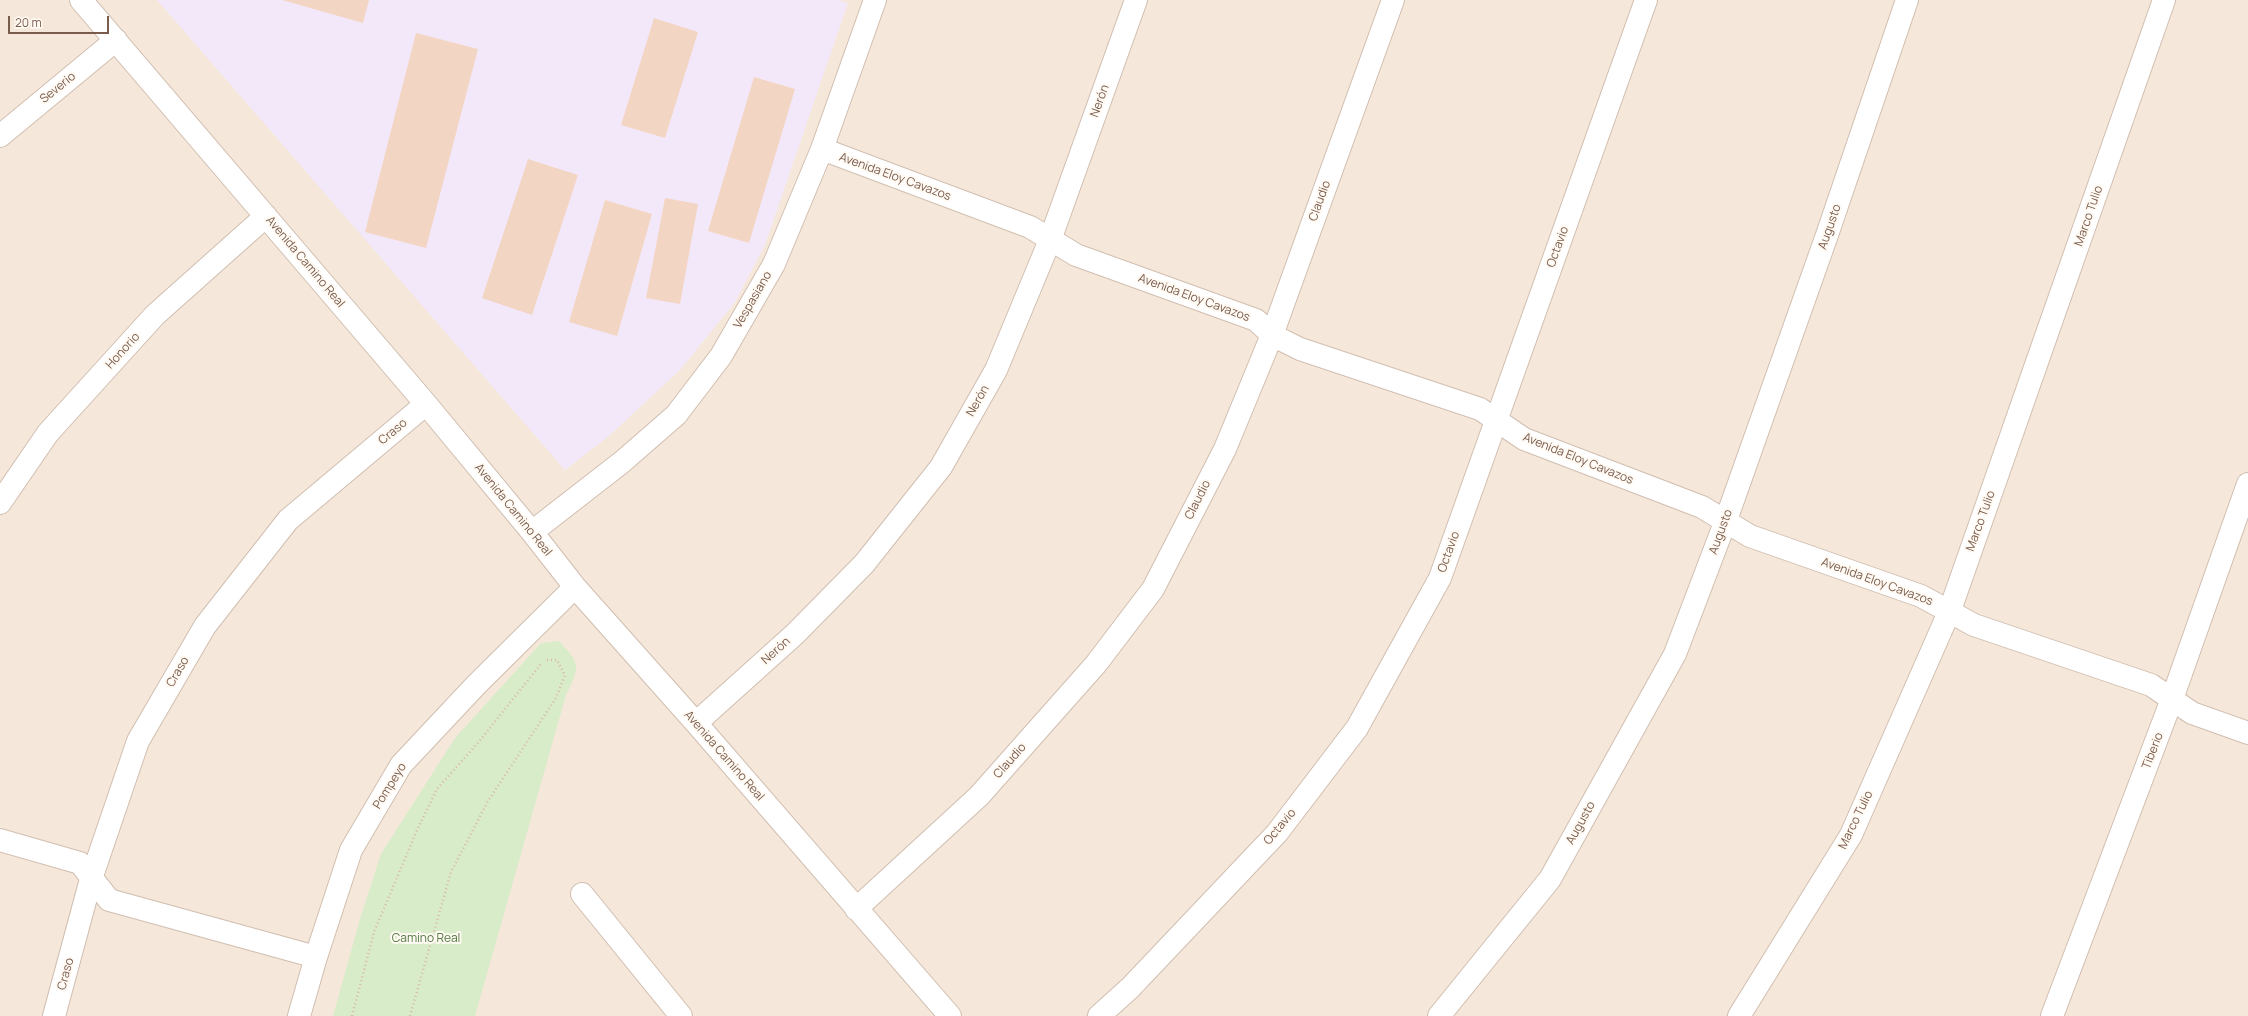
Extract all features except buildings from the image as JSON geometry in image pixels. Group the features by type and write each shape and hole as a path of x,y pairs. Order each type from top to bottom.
{"street":[{"name":"Avenida Camino Real","path":"81,0 426,404 532,532 575,587 696,723 950,1016"},
{"name":"Vespasiano","path":"532,532 676,415 721,356 774,264 822,149 875,0"},
{"name":"Nerón","path":"696,723 795,634 864,564 941,467 996,370 1050,240 1136,0"},
{"name":"Claudio","path":"856,909 979,796 1096,664 1153,589 1225,449 1272,335 1393,0"},
{"name":"Octavio","path":"1099,1016 1130,988 1277,833 1356,728 1440,578 1646,0"},
{"name":"Augusto","path":"1440,1016 1550,879 1675,654 1726,520 1824,243 1907,0"},
{"name":"Marco Tulio","path":"1739,1016 1851,836 1950,610 2164,0"},
{"name":"Severio","path":"0,136 116,40"},
{"name":"Avenida Eloy Cavazos","path":"822,149 1030,227 1076,255 1256,320 1272,335 1300,349 1480,409 1524,439 1702,507 1726,520 1750,536 1921,596 1950,610 1974,625 2151,685 2192,713 2248,733"},
{"name":"Honorio","path":"0,503 48,433 156,315 266,216"},
{"name":"Craso","path":"54,1016 91,879 138,741 205,626 288,520 426,404"},
{"name":"Tiberio","path":"2052,1016 2172,699 2248,484"},
{"name":"Pompeyo","path":"299,1016 316,957 351,850 401,766 477,684 575,587"},
{"path":"0,840 80,863 91,879 110,900 316,957"},
{"path":"582,894 681,1016"}],"path":[{"path":"352,1016 374,932 418,828 437,789 477,744 545,659 557,660 565,675 556,698 488,800 451,872 410,1016"}],"shaded area":[{"name":"Camino Real","path":"0,0 2248,0 2248,1016 0,1016"},
{"path":"157,0 838,0 848,3 765,245 735,302 681,369 609,436 565,470"}],"green space":[{"name":"Camino Real","path":"559,641 575,661 576,672 566,695 475,1016 333,1016 360,919 381,854 455,738 541,643"}]}
